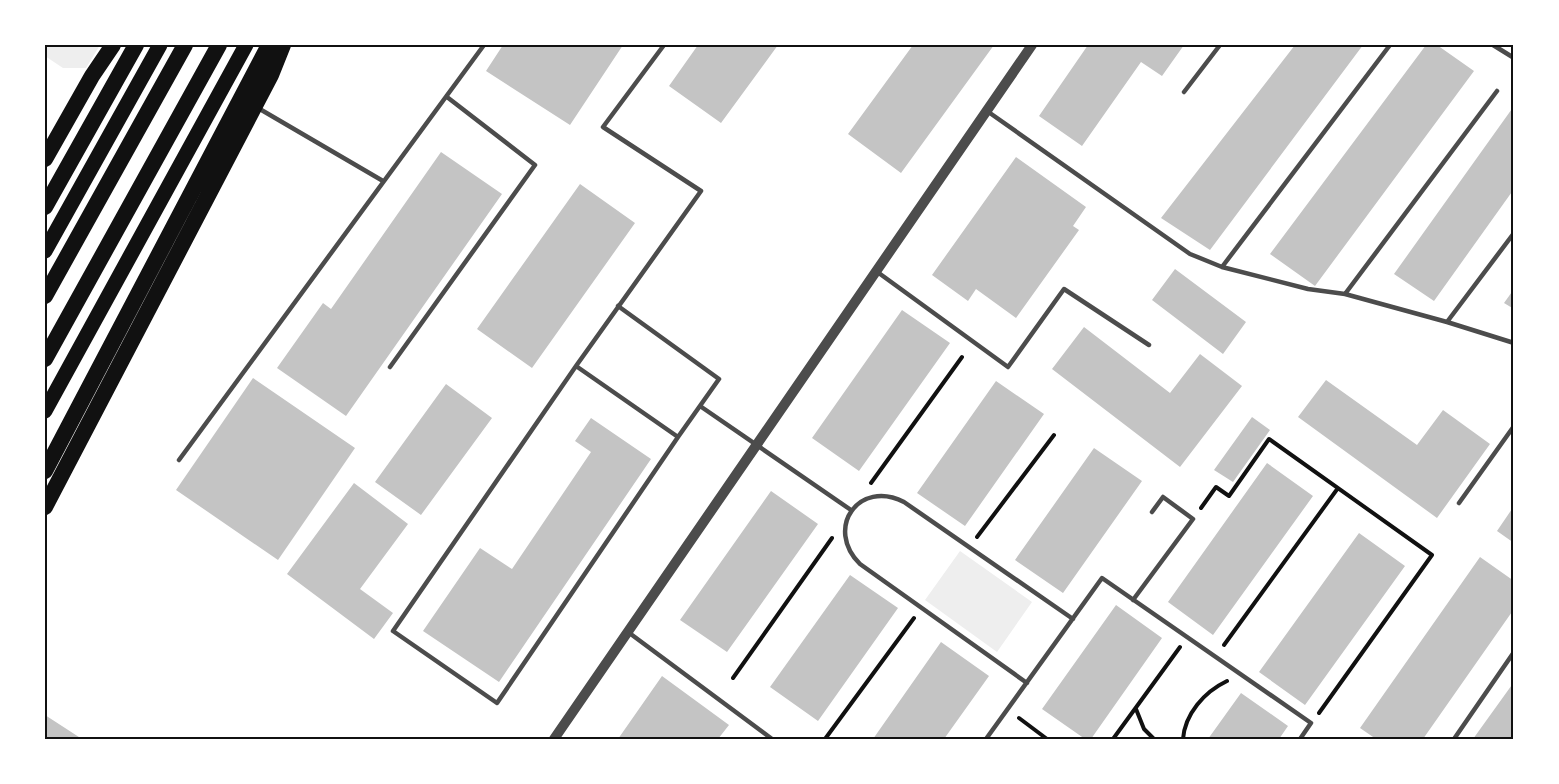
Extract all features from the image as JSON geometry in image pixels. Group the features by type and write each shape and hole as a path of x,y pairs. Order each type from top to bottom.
{"highway":[{"path":"45,159 92,76 113,45"},
{"path":"45,207 136,45"},
{"path":"45,296 185,45"},
{"path":"45,359 219,45"},
{"path":"45,471 268,45"},
{"path":"45,507 271,75 283,45"}],"main road":[{"path":"45,252 160,45"},
{"path":"45,411 246,45"}],"street":[{"path":"554,739 1032,45"}],"lane":[{"path":"179,460 484,45"},
{"path":"618,306 719,379 498,703 393,630 618,306 701,191 603,127 664,45"},
{"path":"1184,92 1220,45"},
{"path":"1221,267 1390,45"},
{"path":"1493,45 1514,58"},
{"path":"222,87 242,99"},
{"path":"1345,294 1497,91"},
{"path":"390,367 536,165 447,97"},
{"path":"252,105 383,181"},
{"path":"987,111 1190,254 1221,267 1308,289 1345,294 1514,343"},
{"path":"1448,322 1514,233"},
{"path":"876,271 1008,367 1064,289 1149,345"},
{"path":"576,366 678,437"},
{"path":"700,406 851,510"},
{"path":"1459,503 1514,426"},
{"path":"1027,682 860,564 851,555 844,533 851,510 870,496 894,496 1073,619"},
{"path":"1133,600 1193,519 1163,497 1152,512"},
{"path":"987,739 1102,578 1311,723 1300,739"},
{"path":"628,632 772,739"},
{"path":"1454,739 1514,651"}],"path":[{"path":"733,678 962,357"},
{"path":"970,547 1054,435"},
{"path":"1193,519 1216,487 1229,496 1269,439 1432,555 1311,723"},
{"path":"1216,657 1338,488"},
{"path":"825,739 922,608"},
{"path":"1113,739 1187,637"},
{"path":"1183,739 1184,726 1195,707 1218,686 1241,674"},
{"path":"1135,708 1144,729 1154,739"},
{"path":"1007,710 1047,739"}],"shaded area":[{"path":"45,45 100,45 86,68 63,68 45,56"},
{"path":"960,551 1032,602 997,652 925,600"}],"building":[{"path":"503,45 623,45 570,125 486,71"},
{"path":"698,45 778,45 721,123 669,86"},
{"path":"913,45 994,45 901,173 848,134"},
{"path":"1088,45 1184,45 1162,76 1141,62 1082,146 1039,116"},
{"path":"1295,45 1363,45 1210,250 1161,218"},
{"path":"1426,45 1437,45 1474,71 1315,286 1270,254"},
{"path":"1514,106 1514,189 1434,301 1394,274"},
{"path":"441,152 502,194 346,416 277,368 323,303 331,309"},
{"path":"1016,157 1086,207 1073,226 1079,230 1016,318 976,289 968,301 932,275"},
{"path":"580,184 635,223 532,368 477,329"},
{"path":"1175,269 1246,322 1223,354 1152,300"},
{"path":"1514,289 1514,309 1504,303"},
{"path":"902,310 950,343 859,471 812,438"},
{"path":"1084,327 1170,393 1200,354 1242,386 1180,467 1052,369"},
{"path":"253,378 355,448 278,560 176,490"},
{"path":"1326,380 1417,445 1443,410 1490,444 1437,518 1298,417"},
{"path":"996,381 1044,414 965,526 917,493"},
{"path":"446,384 492,418 421,515 375,482"},
{"path":"1252,417 1270,430 1233,482 1214,470"},
{"path":"591,418 651,459 499,682 423,631 480,548 512,569 591,452 575,441"},
{"path":"1094,448 1142,481 1063,593 1015,560"},
{"path":"1267,463 1313,496 1213,635 1168,602"},
{"path":"354,483 408,524 360,589 393,613 374,639 287,574"},
{"path":"771,491 818,524 727,652 680,620"},
{"path":"1514,506 1514,543 1497,531"},
{"path":"1359,533 1405,566 1305,705 1259,672"},
{"path":"1480,557 1514,581 1514,609 1423,739 1376,739 1360,728"},
{"path":"850,575 898,608 818,721 770,687"},
{"path":"1116,605 1162,638 1091,739 1085,739 1042,709"},
{"path":"941,642 989,676 944,739 873,739"},
{"path":"662,676 729,725 718,739 618,739"},
{"path":"1514,682 1514,739 1473,739"},
{"path":"1241,693 1288,726 1279,739 1208,739"},
{"path":"45,715 82,739 45,739"}]}
